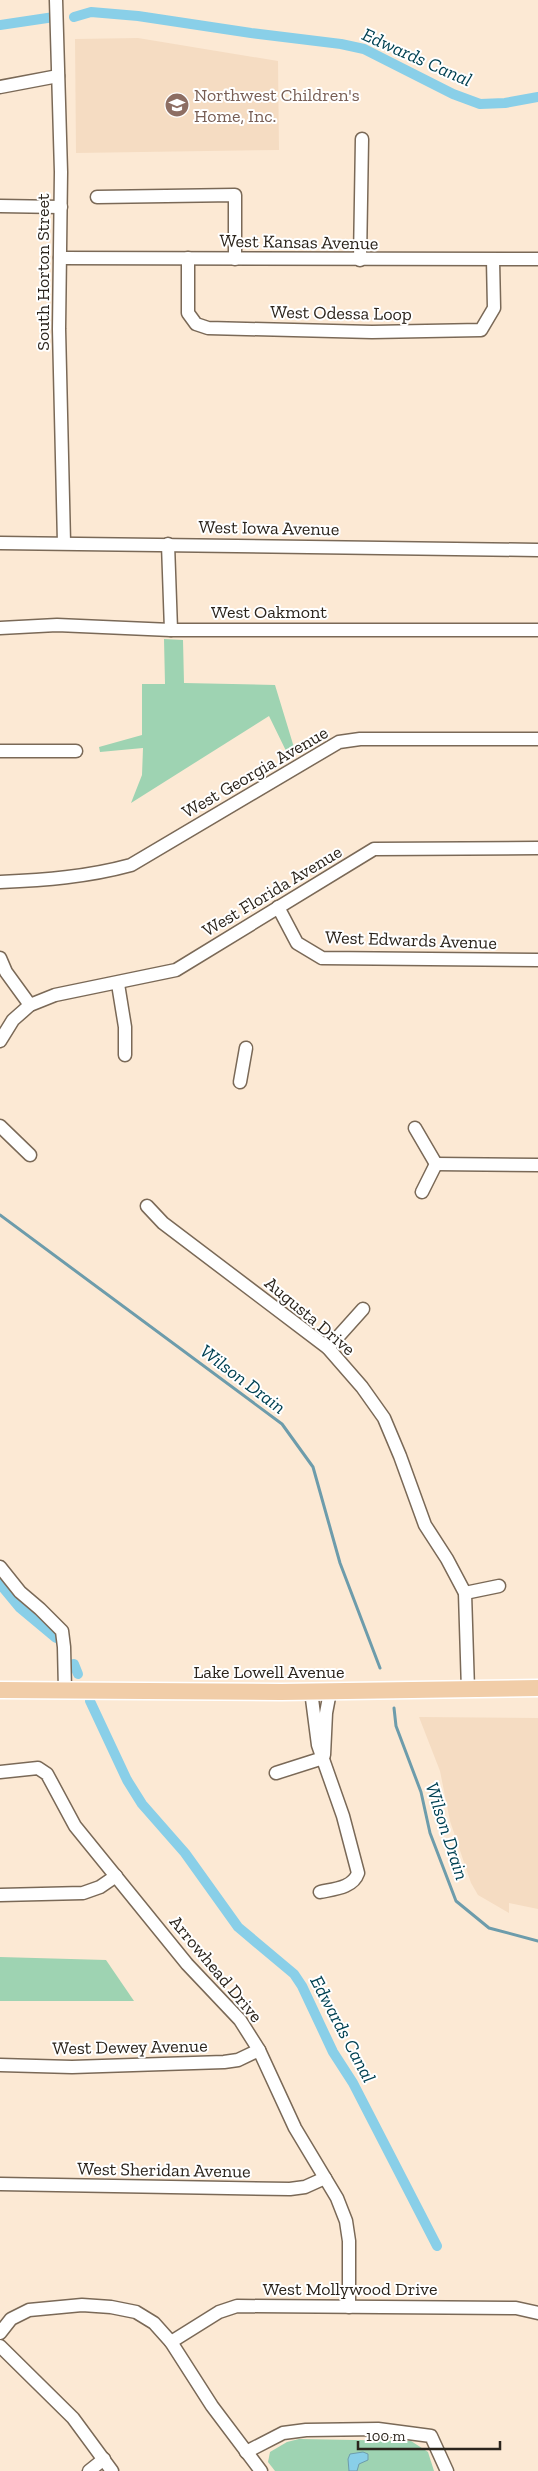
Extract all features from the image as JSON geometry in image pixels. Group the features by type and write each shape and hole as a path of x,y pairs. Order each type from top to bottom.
{"main road":[{"name":"Lake Lowell Avenue","path":"0,1690 330,1692 538,1688"}],"street":[{"name":"South Horton Street","path":"56,0 61,207 59,329 64,544"},
{"path":"0,87 58,76"},
{"path":"360,260 362,139"},
{"path":"97,197 235,195 235,259"},
{"path":"0,206 61,207"},
{"name":"West Kansas Avenue","path":"60,258 538,259"},
{"name":"West Odessa Loop","path":"188,258 188,313 196,324 208,328 372,332 481,330 494,308 493,260"},
{"name":"West Iowa Avenue","path":"0,543 538,550"},
{"path":"168,544 171,630"},
{"name":"West Oakmont","path":"0,628 57,626 171,630 538,630"},
{"name":"West Georgia Avenue","path":"0,882 60,879 97,874 131,865 339,742 360,739 538,739"},
{"path":"0,751 76,751"},
{"name":"West Florida Avenue","path":"30,1005 55,995 118,984 176,970 374,849 538,848"},
{"name":"West Edwards Avenue","path":"278,907 297,943 322,958 538,960"},
{"path":"0,958 6,972 30,1005 13,1020 0,1041"},
{"path":"118,984 125,1027 125,1055"},
{"path":"240,1082 246,1048"},
{"path":"0,1126 30,1155"},
{"path":"414,1128 436,1164"},
{"path":"436,1164 538,1165"},
{"path":"422,1192 436,1164"},
{"name":"Augusta Drive","path":"147,1206 163,1224 328,1348 362,1387 384,1418 425,1525 465,1592 468,1690"},
{"path":"328,1348 363,1309"},
{"path":"0,1567 20,1592 62,1631 65,1690"},
{"path":"465,1592 500,1586"},
{"path":"311,1691 318,1745 343,1816 358,1873 356,1879 349,1884 320,1892"},
{"path":"323,1758 326,1746 326,1713 330,1692"},
{"path":"276,1773 323,1758"},
{"name":"Arrowhead Drive","path":"0,1772 38,1768 47,1774 75,1826 187,1964 240,2020 259,2050 295,2128 337,2198 346,2221 350,2241 350,2306"},
{"path":"0,1895 83,1892 100,1887 116,1876"},
{"name":"West Dewey Avenue","path":"0,2065 72,2067 224,2062 238,2060 259,2050"},
{"name":"West Sheridan Avenue","path":"0,2184 290,2189 305,2187 325,2178"},
{"path":"0,2333 11,2320 29,2310 52,2306 101,2306 136,2312 154,2322 171,2342 190,2375 261,2471"},
{"name":"West Mollywood Drive","path":"171,2342 219,2312 237,2306 516,2308 538,2313"},
{"path":"0,2346 73,2418 112,2471"},
{"path":"246,2452 283,2433 306,2430 378,2429 431,2436 447,2471"},
{"path":"89,2471 104,2459"}],"shaded area":[{"name":"Northwest Children's Home, Inc.","path":"138,38 278,61 279,150 76,153 75,39"},
{"path":"419,1717 538,1718 538,1909 509,1903 509,1913 478,1895 471,1883 450,1821 440,1771"}],"green space":[{"path":"164,639 183,640 184,683 275,685 296,754 289,757 269,716 131,803 142,775 143,748 100,752 99,747 142,735 142,684 165,684"},
{"path":"0,1957 106,1960 134,2001 0,2001"},
{"path":"299,2439 411,2441 428,2452 434,2471 275,2471 268,2462 270,2452 287,2442"}],"water":[{"path":"363,2452 368,2454 368,2460 359,2464 357,2471 349,2471 348,2459 350,2454"}],"waterway":[{"name":"Edwards Canal","path":"74,17 91,12 138,16 341,44 364,49 453,94 480,104 505,103 538,97"},
{"name":"Edwards Canal","path":"0,25 54,17"},
{"name":"Wilson Drain","path":"0,1215 282,1424 313,1467 340,1563 380,1668"},
{"name":"Edwards Canal","path":"0,1584 20,1608 56,1638"},
{"name":"Edwards Canal","path":"74,1664 78,1674"},
{"name":"Edwards Canal","path":"90,1701 127,1780 142,1804 185,1853 238,1927 294,1974 302,1986 333,2052 353,2083 437,2246"},
{"name":"Wilson Drain","path":"394,1708 396,1726 421,1792 430,1833 456,1901 489,1928 538,1941"}],"place":[{"name":"Northwest Children's Home, Inc.","path":"177,105"}]}
